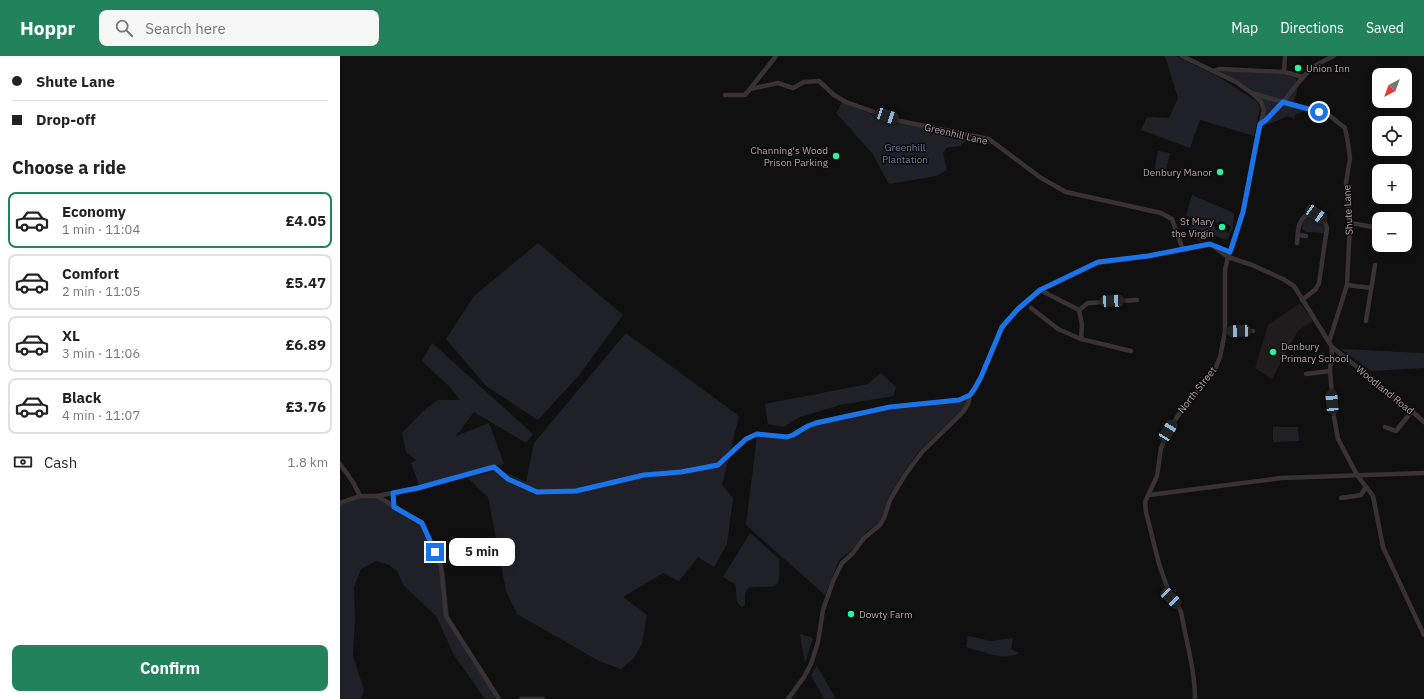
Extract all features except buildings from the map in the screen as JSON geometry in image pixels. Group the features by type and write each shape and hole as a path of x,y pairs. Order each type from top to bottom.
{"street":[{"path":"725,94 745,95 776,56"},
{"path":"1182,56 1236,82 1254,94"},
{"path":"1284,72 1285,56"},
{"path":"1260,124 1265,121 1283,102 1310,69 1334,56"},
{"path":"1213,71 1220,69 1284,72 1303,77"},
{"name":"Greenhill Lane","path":"750,89 778,83 793,88 804,82 818,81 834,95 846,102 900,121 989,139 1041,178 1066,192 1161,213 1172,219 1183,250"},
{"name":"Shute Lane","path":"1254,94 1329,115 1345,128 1350,158 1346,183 1350,223 1347,285 1330,344 1330,371 1334,417 1338,439 1357,475 1373,496 1383,547 1424,635"},
{"name":"North Street","path":"1195,699 1192,667 1181,612 1177,604 1171,598 1159,564 1146,512 1145,502 1157,476 1161,448 1168,431 1181,411 1209,378 1216,367 1225,332 1225,270 1243,212 1264,110 1261,102 1254,94"},
{"path":"1297,243 1301,220 1307,215 1316,214 1323,219 1327,228 1319,283 1316,289 1302,300"},
{"path":"1350,223 1372,227"},
{"path":"1298,235 1306,236"},
{"path":"788,699 804,677 811,664 818,642 824,610 833,581 842,563 853,553 864,538 880,525 890,500 905,475 922,452 963,412 968,404 970,395 981,377 1002,327 1018,309 1040,290 1098,262 1183,250 1210,244 1230,252"},
{"name":"Woodland Road","path":"1210,244 1228,257 1252,265 1283,279 1294,286 1330,344 1424,422"},
{"path":"1366,320 1375,265"},
{"path":"1347,285 1371,288"},
{"path":"1040,290 1079,310"},
{"path":"1079,310 1088,303 1137,300"},
{"path":"1031,308 1058,329 1081,339 1131,351"},
{"path":"1079,310 1082,325 1081,339"},
{"path":"1225,332 1253,331"},
{"path":"1306,374 1330,371"},
{"path":"340,503 360,496 377,496 418,488 494,467 508,479 537,492 576,491 644,475 681,472 718,465 746,439 757,434 787,437 816,423 890,407 959,400 970,395"},
{"path":"1385,427 1396,431 1412,411"},
{"path":"340,464 360,496"},
{"path":"1149,495 1281,478 1424,473"},
{"path":"1341,498 1361,495 1366,487"},
{"path":"393,493 394,507"},
{"path":"377,496 422,523 441,566 446,616 499,699"},
{"path":"521,699 543,699"}],"shaded area":[{"name":"Denbury Primary School","path":"1300,303 1313,321 1299,330 1272,379 1255,368 1268,325"}],"green space":[{"path":"1164,56 1176,56 1217,76 1256,101 1260,107 1254,136 1200,120 1190,148 1141,130 1147,117 1169,118 1178,98"},
{"path":"1221,72 1282,74 1296,78 1297,92 1292,106 1304,109 1303,112 1296,114 1294,119 1288,116 1267,125 1264,117 1266,108 1257,95"},
{"name":"Greenhill Plantation","path":"841,102 893,122 960,135 969,139 960,146 946,148 943,153 947,170 936,176 889,184 872,153 836,113"},
{"path":"1158,151 1170,153 1165,175 1154,173"},
{"path":"1192,195 1234,213 1233,228 1227,240 1207,233 1203,239 1199,241 1190,234 1191,218 1186,216","holes":["1212,220 1218,223 1220,220 1225,226 1226,224 1230,226 1231,228 1228,233 1219,229 1218,231 1214,229 1215,226 1210,223"]},
{"path":"1316,216 1323,223 1324,233 1306,232 1302,229 1303,221 1308,217"},
{"path":"538,243 623,315 580,374 538,420 486,386 446,339 474,296"},
{"path":"626,333 739,416 722,485 733,498 727,544 714,567 698,557 679,581 663,573 623,597 647,615 642,644 634,658 621,669 599,661 517,614 506,591 488,497 467,478 494,471 507,473 526,482 534,443"},
{"path":"432,343 533,434 526,443 474,412 455,437 489,423 504,464 419,485 411,463 416,460 406,452 402,433 423,411 438,400 460,400 450,387 422,361"},
{"path":"1341,349 1424,353 1424,368 1371,371"},
{"path":"881,373 896,387 893,396 840,405 800,417 783,427 768,424 765,404 868,384"},
{"path":"968,398 962,411 920,450 904,472 888,498 882,517 878,524 866,532 853,549 839,560 825,595 746,525 757,436 786,439 798,436 817,425 891,410 959,402"},
{"path":"1273,427 1298,427 1299,441 1273,442"},
{"path":"360,496 377,496 424,524 436,549 445,574 449,616 468,653 496,697 494,699 485,699 454,655 436,616 403,585 398,572 389,565 376,561 361,569 354,587 355,619 353,656 364,690 361,699 340,699 340,503"},
{"path":"750,533 779,559 779,578 775,586 748,588 745,594 745,605 742,607 739,605 737,599 735,584 723,577"},
{"path":"800,635 813,638 805,663"},
{"path":"968,636 991,641 1013,638 1011,649 1019,653 1000,656 966,647"},
{"path":"817,666 836,699 824,699 811,675"}],"place":[{"name":"Union Inn","path":"1298,68"},
{"name":"Channing's Wood Prison Parking","path":"836,156"},
{"name":"Denbury Manor","path":"1220,172"},
{"name":"St Mary the Virgin","path":"1222,227"},
{"name":"Denbury Primary School","path":"1273,352"},
{"name":"Dowty Farm","path":"851,614"}],"route":[{"path":"435,552 422,523 394,507 393,493 418,488 494,467 508,479 537,492 576,491 644,475 681,472 718,465 746,439 757,434 787,437 816,423 890,407 959,400 970,395 981,377 1002,327 1018,309 1040,290 1098,262 1148,256 1210,244 1230,252 1243,212 1251,174 1254,148 1260,124 1265,121 1283,102 1319,112"}]}
